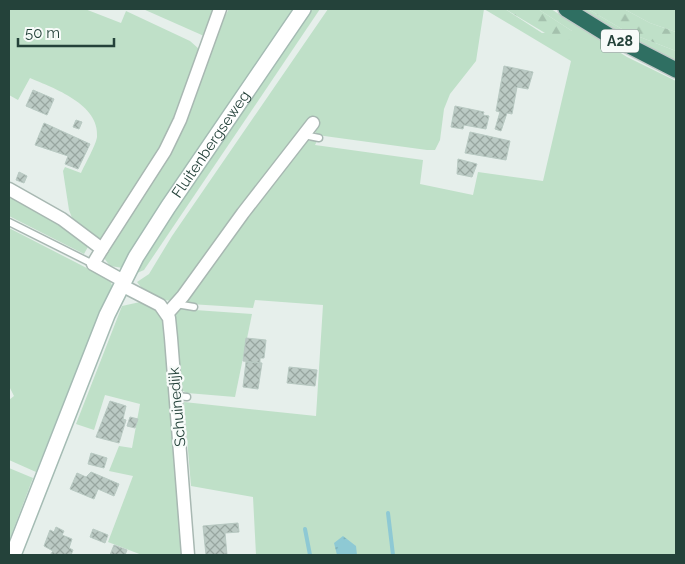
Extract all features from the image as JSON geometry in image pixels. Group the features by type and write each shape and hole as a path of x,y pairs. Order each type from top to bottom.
{"highway":[{"name":"A28","path":"566,9 608,35 676,70"}],"street":[{"path":"220,9 202,54 180,120 165,151 93,264 120,278 127,288 160,304 167,314 313,124"},
{"name":"Fluitenbergseweg","path":"13,555 108,315 123,283 168,206 304,9"},
{"path":"9,189 62,219 102,249"},
{"name":"Schuinedijk","path":"167,314 181,397 188,555"}],"lane":[{"path":"304,135 319,138"},
{"path":"9,222 93,264"},
{"path":"176,304 194,307"}],"green space":[{"path":"9,9 85,9 121,23 126,11 190,41 199,49 174,127 102,239 74,223 69,210 63,171 65,167 81,173 93,150 97,137 96,125 91,115 83,106 62,92 30,78 18,100 9,95"},
{"path":"143,9 216,9 204,36"},
{"path":"229,9 294,9 190,161 123,268 110,266 104,258 154,176 213,36"},
{"path":"312,9 320,9 144,270 135,274 141,259"},
{"path":"328,9 484,9 476,61 450,94 444,109 440,140 435,150 317,135 314,129 174,300 158,299 148,293 137,282 149,274 172,236"},
{"path":"484,9 505,9 542,33 572,31 538,9 551,9 627,57 676,81 676,555 256,555 253,497 191,486 184,402 316,416 323,305 255,300 253,308 190,304 185,298 305,141 317,141 315,145 423,160 420,184 473,195 478,172 543,181 571,61"},
{"path":"505,9 538,9 572,31 572,37 565,43 560,42"},
{"path":"575,9 588,9 627,32 676,51 676,65"},
{"path":"588,9 624,9 650,23 676,32 676,51 627,32"},
{"path":"624,9 676,9 676,32 650,23"},
{"path":"9,193 90,243 84,254 9,216"},
{"path":"9,228 110,280 113,288 103,314 99,313 36,472 9,460 9,400 14,396 9,386"},
{"path":"140,302 160,313 166,324 185,555 142,555 108,542 133,476 109,471 119,446 132,448 140,404 105,395 94,430 76,424 122,306"},
{"path":"181,309 252,314 235,397 187,393 179,389 174,314"},
{"path":"9,468 33,478 9,541"}],"water":[{"path":"343,536 356,546 357,555 337,555 334,543"}],"building":[{"path":"504,66 533,72 528,89 517,87 512,114 507,113 501,131 495,129 500,112 496,111"},
{"path":"33,90 54,99 47,115 26,106"},
{"path":"455,106 484,112 483,115 489,116 486,129 464,125 463,129 451,127"},
{"path":"76,120 82,122 79,129 73,127"},
{"path":"44,123 90,144 78,169 65,164 68,156 35,145"},
{"path":"470,132 510,141 506,160 465,153"},
{"path":"458,159 477,164 472,177 457,174"},
{"path":"19,172 27,176 24,183 16,180"},
{"path":"246,338 266,340 264,358 260,358 260,363 243,361"},
{"path":"246,362 262,363 258,389 243,387"},
{"path":"289,367 317,370 315,386 287,383"},
{"path":"110,401 126,406 123,419 126,420 119,443 96,437"},
{"path":"130,417 138,419 135,428 127,426"},
{"path":"91,453 107,458 104,468 88,464"},
{"path":"91,472 119,484 114,496 98,489 94,499 70,489 77,473 86,477"},
{"path":"238,523 239,532 225,533 227,555 206,555 203,526"},
{"path":"56,527 64,531 62,535 72,539 69,548 73,550 71,555 50,555 53,551 44,546 50,530 54,532"},
{"path":"93,529 108,535 105,543 90,537"},
{"path":"114,545 127,550 125,555 110,555"}],"waterway":[{"path":"388,513 393,555"},
{"path":"305,529 310,555"}]}
